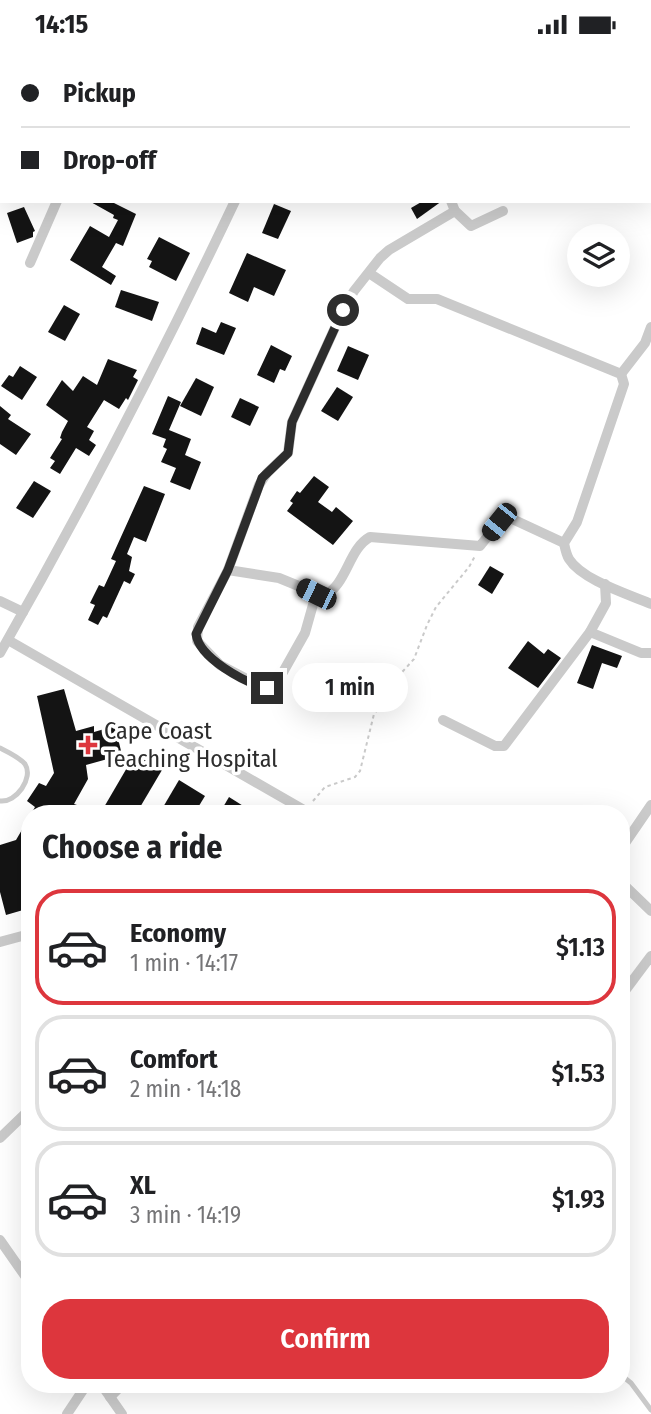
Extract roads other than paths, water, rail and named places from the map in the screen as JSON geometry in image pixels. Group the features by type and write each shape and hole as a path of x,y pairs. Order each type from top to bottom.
{"street":[{"path":"30,263 56,203"},
{"path":"0,653 111,452 181,316 234,203"},
{"path":"316,594 305,633 278,681 267,688 220,665 197,641 198,627 228,570 262,478 288,453 292,422 343,310 369,272 389,250 453,206 471,226 503,211"},
{"path":"369,272 408,299 437,299 621,374"},
{"path":"621,374 645,343 651,327"},
{"path":"621,374 624,384 577,522 564,543 569,560 578,568 605,584 651,604"},
{"path":"228,570 279,578 323,596 334,589 363,543 370,537 480,546 499,522 508,517 564,543"},
{"path":"443,720 495,746 504,746 590,632 606,603 605,584"},
{"path":"0,601 23,612"},
{"path":"590,632 641,653 651,653"},
{"path":"8,640 296,805"},
{"path":"630,836 651,805"},
{"path":"630,891 651,911"},
{"path":"0,942 21,936"},
{"path":"630,984 651,956"},
{"path":"0,1138 21,1118"},
{"path":"0,1240 21,1270"},
{"path":"67,1414 81,1393"},
{"path":"107,1393 122,1414"},
{"path":"110,1397 114,1393"}],"lane":[{"path":"0,748 22,761 27,769 27,778 14,798 0,801"},
{"path":"630,1382 651,1410"}],"place":[{"name":"Cape Coast Teaching Hospital","path":"88,745"}]}
